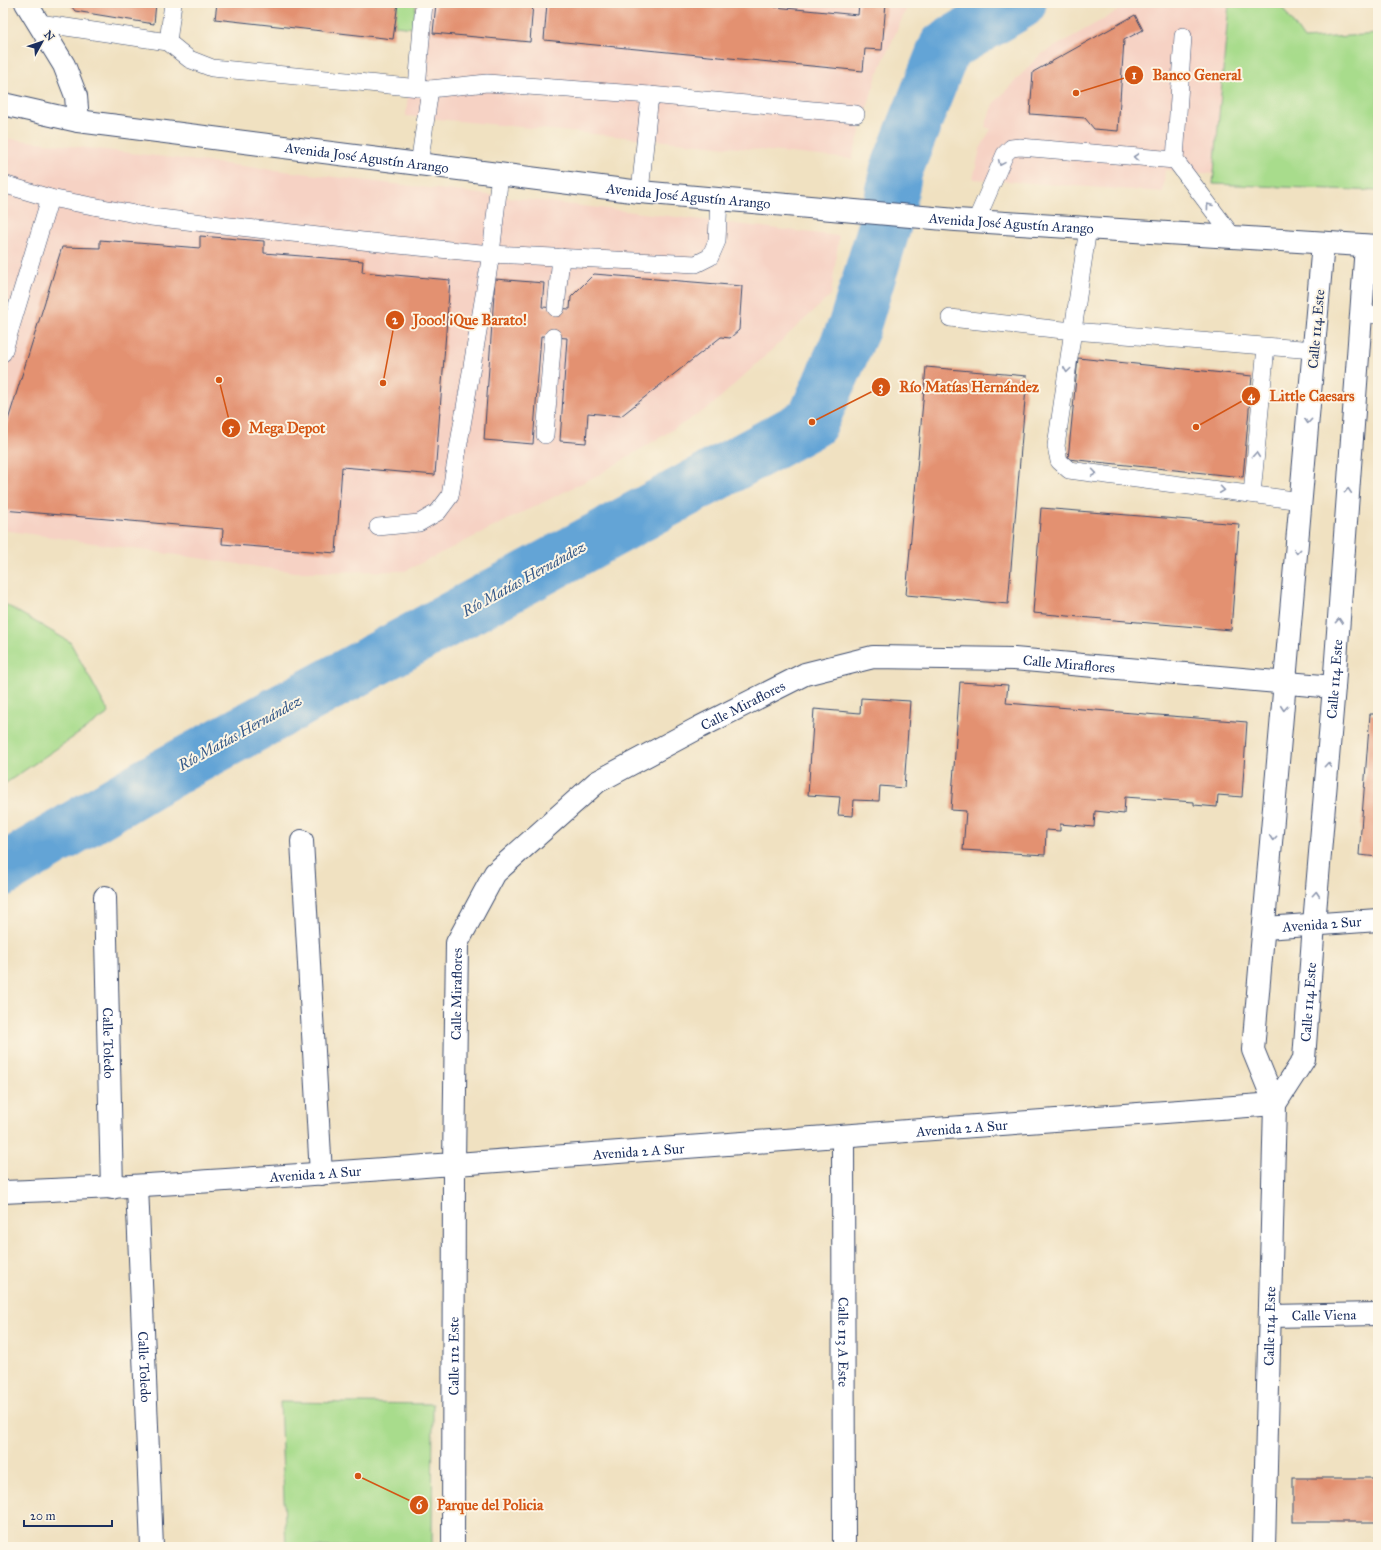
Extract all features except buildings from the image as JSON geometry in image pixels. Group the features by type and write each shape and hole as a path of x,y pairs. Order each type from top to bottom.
{"street":[{"path":"26,3 64,65 76,96 78,121"},
{"name":"Avenida José Agustín Arango","path":"3,104 78,121 640,192 966,220 1372,246"},
{"name":"Calle 114 Este","path":"1264,1547 1275,1104 1253,1050 1265,928 1323,243"},
{"name":"Calle 114 Este","path":"1275,1104 1304,1059 1334,687 1370,314 1372,246"},
{"name":"Calle Miraflores","path":"454,1164 457,942 495,874 597,782 700,727 805,674 873,657 1014,659 1334,687"},
{"path":"302,841 321,1174"},
{"name":"Calle Toledo","path":"105,897 112,1188"},
{"name":"Avenida 2 Sur","path":"1265,928 1378,920"},
{"name":"Avenida 2 A Sur","path":"3,1192 112,1188 321,1174 842,1137 1275,1104"},
{"name":"Calle 113 A Este","path":"842,1137 844,1547"},
{"name":"Calle 112 Este","path":"453,1547 454,1164"},
{"name":"Calle Toledo","path":"137,1186 152,1547"},
{"name":"Calle Viena","path":"1270,1316 1378,1314"}],"lane":[{"path":"168,42 173,3"},
{"path":"419,165 423,88 424,3"},
{"path":"38,23 168,42 189,59 212,68 423,88 487,83 856,114"},
{"path":"1183,36 1175,160 1233,237"},
{"path":"640,192 650,96"},
{"path":"966,220 1005,154 1011,148 1020,147 1175,160"},
{"path":"378,527 420,523 438,512 450,496 492,254 500,174"},
{"path":"3,184 50,198 151,217 492,254 696,264 710,257 717,241 719,198"},
{"path":"3,353 6,333 50,198"},
{"path":"1088,228 1056,446 1059,461 1070,470 1301,500"},
{"path":"556,308 561,257"},
{"path":"950,318 1073,331 1314,350"},
{"path":"545,435 554,337"},
{"path":"1252,494 1266,346"}],"shaded area":[{"path":"416,3 909,3 877,75 852,159 406,116"},
{"path":"1152,3 1229,3 1215,174 1165,170 1163,192 973,179 980,149 991,129 985,127 993,104 1040,55 1130,4 1142,8"},
{"path":"3,138 839,236 831,295 710,407 598,475 405,571 294,572 3,530"}],"green space":[{"path":"398,3 416,3 414,28 395,26"},
{"path":"1229,3 1279,3 1304,39 1378,34 1378,191 1213,184"},
{"path":"3,603 70,642 109,713 3,785"},
{"path":"280,1402 433,1404 432,1547 286,1547"}],"waterway":[{"name":"Río Matías Hernández","path":"3,870 147,784 812,422 854,327 888,215 896,171 945,47 1020,3"}],"place":[{"name":"Banco General","path":"1076,93"},
{"name":"Mega Depot","path":"219,380"},
{"name":"Jooo! ¡Que Barato!","path":"383,383"},
{"name":"Río Matías Hernández","path":"812,422"},
{"name":"Little Caesars","path":"1196,427"},
{"name":"Parque del Policia","path":"358,1476"}]}
